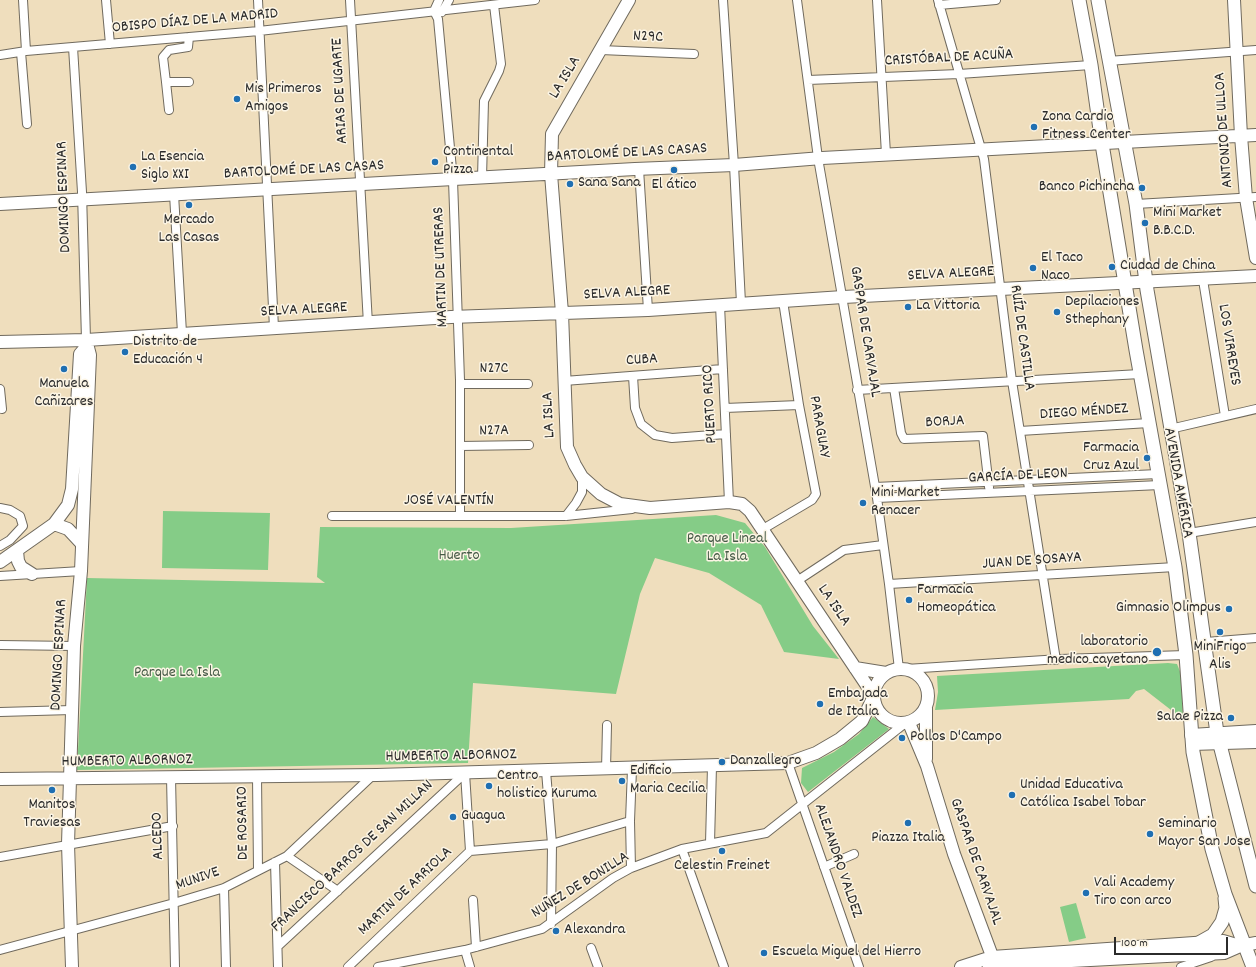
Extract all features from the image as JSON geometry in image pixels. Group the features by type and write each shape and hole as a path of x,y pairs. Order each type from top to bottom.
{"main road":[{"name":"AVENIDA AMÉRICA","path":"1079,0 1091,65 1102,144 1140,374 1175,567 1186,655 1192,740 1212,849 1225,894 1247,945 1253,967"},
{"name":"AVENIDA AMÉRICA","path":"1098,0 1108,61 1136,204 1146,283 1189,533 1206,642 1218,738 1256,886"},
{"path":"1197,944 1213,936 1222,922 1226,908 1225,894"}],"street":[{"path":"23,0 27,124"},
{"path":"106,0 110,44"},
{"path":"258,0 274,328"},
{"name":"ARIAS DE UGARTE","path":"350,0 368,324"},
{"path":"436,14 440,0"},
{"path":"444,10 449,0"},
{"path":"436,14 444,10 535,0"},
{"name":"LA ISLA","path":"629,0 554,131 551,174 562,313 567,447 574,465 582,477 601,494 620,504 650,508 729,502 742,504 750,511 763,529 874,696"},
{"path":"723,0 741,303"},
{"name":"GASPAR DE CARVAJAL","path":"797,0 818,158 843,297 857,390 877,498 902,669 918,674 926,684 928,696 926,708 927,766"},
{"path":"878,0 886,154"},
{"path":"938,3 996,0"},
{"name":"ANTONIO DE ULLOA","path":"1234,0 1241,136 1251,197 1256,258"},
{"name":"RUÍZ DE CASTILLA","path":"938,3 980,150 984,159 1012,381 1044,575 1056,660"},
{"path":"482,178 484,101 499,71 500,64 494,5"},
{"name":"OBISPO DÍAZ DE LA MADRID","path":"0,55 24,51 259,31 351,20 436,14"},
{"name":"MARTIN DE UTRERAS","path":"436,14 453,180 460,384 460,516"},
{"path":"169,110 164,57 165,53 169,50 188,47 189,37"},
{"name":"DOMINGO ESPINAR","path":"72,967 68,844 74,646 81,571 90,355 86,343 82,199 73,47"},
{"name":"N29C","path":"601,50 694,54"},
{"path":"1108,61 1256,50"},
{"name":"CRISTÓBAL DE ACUÑA","path":"808,80 959,74 1091,65"},
{"path":"166,82 189,82"},
{"name":"BARTOLOMÉ DE LAS CASAS","path":"0,204 734,165 886,154 1256,135"},
{"path":"639,169 648,310"},
{"path":"174,194 182,333"},
{"path":"1136,204 1251,197"},
{"name":"SELVA ALEGRE","path":"0,342 86,343 182,333 368,324 458,317 648,310 843,297 1125,282 1146,283 1256,276"},
{"name":"LOS VIRREYES","path":"1203,280 1225,416"},
{"name":"PARAGUAY","path":"763,529 816,496 799,405 783,302"},
{"name":"PUERTO RICO","path":"720,305 729,502"},
{"name":"DOMINGO ESPINAR","path":"0,562 54,524 68,505 72,488 80,354 86,343"},
{"name":"CUBA","path":"564,381 723,369"},
{"path":"857,390 1140,374"},
{"path":"633,376 635,408 641,424 655,435 672,438 726,434"},
{"name":"N27C","path":"460,384 528,384"},
{"path":"0,388 2,409"},
{"name":"BORJA","path":"894,388 901,433 904,439 983,436 990,492"},
{"path":"725,408 799,405"},
{"path":"1170,429 1256,410"},
{"name":"DIEGO MÉNDEZ","path":"1020,431 1149,423"},
{"name":"N27A","path":"460,446 529,445"},
{"path":"566,516 576,504 582,492 582,477"},
{"name":"GARCÍA DE LEON","path":"875,487 1028,480 1159,479"},
{"name":"GARCÍA DE LEON","path":"877,498 1030,490 1159,479"},
{"path":"0,508 10,510 20,516 23,526 10,540 0,546"},
{"name":"JOSÉ VALENTÍN","path":"332,516 566,516 650,508"},
{"path":"1189,533 1256,522"},
{"path":"54,524 68,529 82,544"},
{"path":"10,540 17,551 21,567 32,574"},
{"path":"798,581 844,550 883,545"},
{"name":"JUAN DE SOSAYA","path":"889,584 1175,567"},
{"path":"0,576 81,571"},
{"path":"1206,642 1256,638"},
{"path":"0,645 74,646"},
{"path":"855,668 886,673 902,669 1056,660 1186,655"},
{"path":"886,673 875,687 874,696 875,705 886,720 895,723 906,723 922,715 926,708"},
{"name":"HUMBERTO ALBORNOZ","path":"0,779 373,775 788,764 816,753 840,739 862,721 874,696"},
{"path":"0,712 72,710"},
{"name":"GASPAR DE CARVAJAL","path":"906,723 927,766 954,854 993,964"},
{"name":"NUÑEZ DE BONILLA","path":"378,967 465,950 542,929 613,878 631,868 682,849 766,833 906,723"},
{"path":"606,770 607,725"},
{"path":"1192,740 1218,738 1256,731"},
{"path":"1218,738 1256,742"},
{"name":"ALEJANDRO VALDEZ","path":"788,764 859,967"},
{"path":"710,843 712,766"},
{"path":"631,868 630,821 632,769"},
{"path":"546,771 552,844 551,924"},
{"path":"465,773 470,851"},
{"name":"FRANCISCO BARROS DE SAN MILLAN","path":"278,946 465,773"},
{"name":"MUNIVE","path":"0,950 224,888 288,856 373,775"},
{"name":"DE ROSARIO","path":"257,776 258,870"},
{"name":"ALCEDO","path":"171,777 175,967"},
{"name":"MARTIN DE ARRIOLA","path":"348,967 470,851 552,844 630,821"},
{"path":"0,856 172,826"},
{"path":"682,849 724,967"},
{"path":"824,867 854,854"},
{"path":"288,856 338,891"},
{"name":"DE ROSARIO","path":"275,862 278,967"},
{"path":"224,888 226,967"},
{"path":"473,900 476,947"},
{"path":"961,967 1197,944 1223,942 1247,945"},
{"path":"1181,967 1247,945"},
{"path":"591,948 598,967"},
{"path":"465,950 470,967"},
{"path":"993,964 1224,953"}],"green space":[{"path":"163,511 270,513 268,570 162,568"},
{"name":"Parque La Isla","path":"716,515 745,523 765,547 813,626 839,659 784,652 761,605 709,573 655,558 640,594 616,694 473,683 468,763 77,770 87,578 325,583 317,577 320,527 511,528"},
{"path":"1168,663 1177,664 1181,674 1183,717 1180,717 1144,689 1136,691 1129,699 935,710 938,692 937,676"},
{"path":"873,717 889,729 808,792 801,783 802,768 834,752 859,734"},
{"path":"1076,903 1086,938 1069,942 1060,907"}],"place":[{"name":"Mis Primeros Amigos","path":"237,99"},
{"name":"Zona Cardio Fitness Center","path":"1034,127"},
{"name":"Continental Pizza","path":"435,162"},
{"name":"La Esencia Siglo XXI","path":"133,167"},
{"name":"El ático","path":"674,170"},
{"name":"Sana Sana","path":"570,184"},
{"name":"Banco Pichincha","path":"1142,188"},
{"name":"Mercado Las Casas","path":"189,205"},
{"name":"Mini Market B.B.C.D.","path":"1145,223"},
{"name":"Ciudad de China","path":"1112,267"},
{"name":"El Taco Naco","path":"1033,268"},
{"name":"La Vittoria","path":"908,307"},
{"name":"Depilaciones Sthephany","path":"1057,312"},
{"name":"Distrito de Educación 4","path":"125,352"},
{"name":"Manuela Cañizares","path":"64,369"},
{"name":"Farmacia Cruz Azul","path":"1147,458"},
{"name":"Mini Market Renacer","path":"863,503"},
{"name":"Farmacia Homeopática","path":"909,600"},
{"name":"Gimnasio Olimpus","path":"1229,609"},
{"name":"MiniFrigo Alis","path":"1220,632"},
{"name":"laboratorio medico cayetano","path":"1157,652"},
{"name":"Embajada de Italia","path":"820,704"},
{"name":"Salae Pizza","path":"1231,718"},
{"name":"Pollos D'Campo","path":"902,738"},
{"name":"Danzallegro","path":"722,762"},
{"name":"Edificio Maria Cecilia","path":"622,781"},
{"name":"Centro holistico Kuruma","path":"489,786"},
{"name":"Manitos Traviesas","path":"52,790"},
{"name":"Unidad Educativa Católica Isabel Tobar","path":"1012,795"},
{"name":"Guagua","path":"453,817"},
{"name":"Piazza Italia","path":"908,823"},
{"name":"Seminario Mayor San Jose","path":"1150,834"},
{"name":"Celestin Freinet","path":"722,851"},
{"name":"Vali Academy Tiro con arco","path":"1086,893"},
{"name":"Alexandra","path":"556,931"},
{"name":"Escuela Miguel del Hierro","path":"764,953"}],"park label":[{"name":"Parque Lineal La Isla","path":"727,549"},
{"name":"Huerto","path":"459,557"}]}
